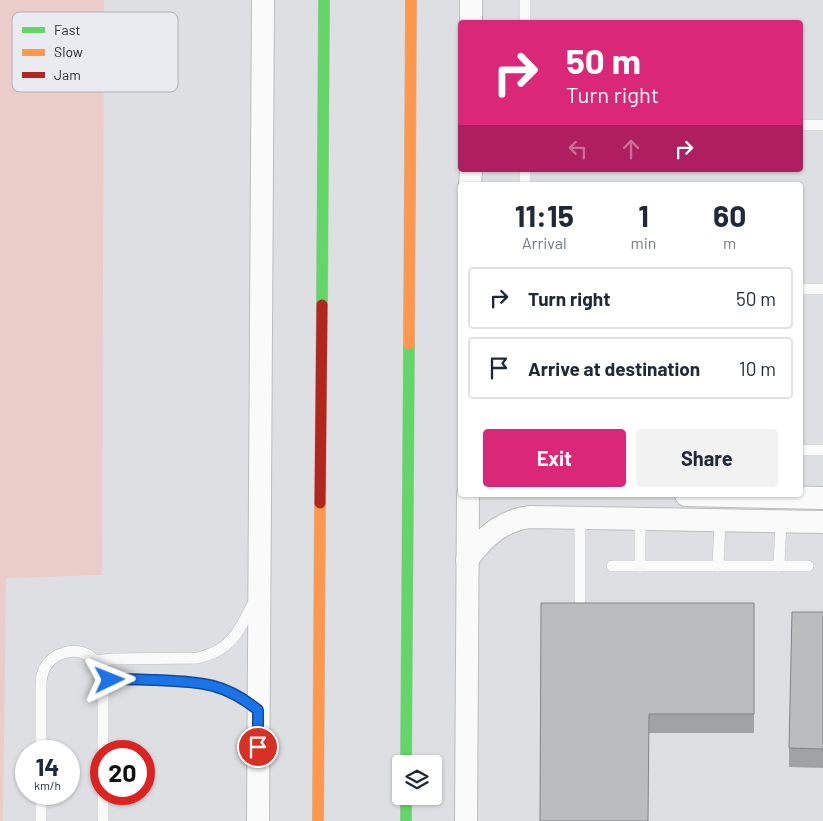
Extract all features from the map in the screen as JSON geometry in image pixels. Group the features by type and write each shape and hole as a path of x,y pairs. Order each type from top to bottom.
{"main road":[{"path":"318,821 324,0"},
{"path":"406,755 411,0"},
{"path":"406,805 406,821"}],"street":[{"path":"258,821 263,0"},
{"path":"471,0 471,20"},
{"path":"466,821 468,497"},
{"path":"777,497 823,498"},
{"path":"467,560 479,544 493,531 511,522 530,516 823,522"}],"lane":[{"path":"525,0 525,20"},
{"path":"803,125 823,125"},
{"path":"803,289 823,290"},
{"path":"803,450 823,450"},
{"path":"580,518 580,600"},
{"path":"640,519 640,566"},
{"path":"718,566 720,520"},
{"path":"779,566 780,521"},
{"path":"612,566 808,566"},
{"path":"95,661 198,658 209,655 220,650 237,634 259,592"},
{"path":"41,740 42,676 50,661 64,652 72,651 89,655 101,668 103,682 103,740"},
{"path":"103,682 124,679 211,684 230,692 258,710"},
{"path":"41,805 41,821"},
{"path":"103,805 103,821"}],"shaded area":[{"path":"0,0 104,0 104,12 12,12 12,92 104,92 102,575 6,578 3,821 0,821"}],"building":[{"path":"541,603 754,603 754,714 649,714 648,821 540,821"},
{"path":"792,612 823,612 823,749 789,748"}],"traffic: fast":[{"path":"322,305 324,0"},
{"path":"406,755 409,344"},
{"path":"406,805 406,821"}],"traffic: slow":[{"path":"409,344 411,0"},
{"path":"318,821 320,503"}],"traffic: jam":[{"path":"320,503 322,305"}],"route":[{"path":"110,680 197,682 211,684 236,694 258,710 258,747"}]}
